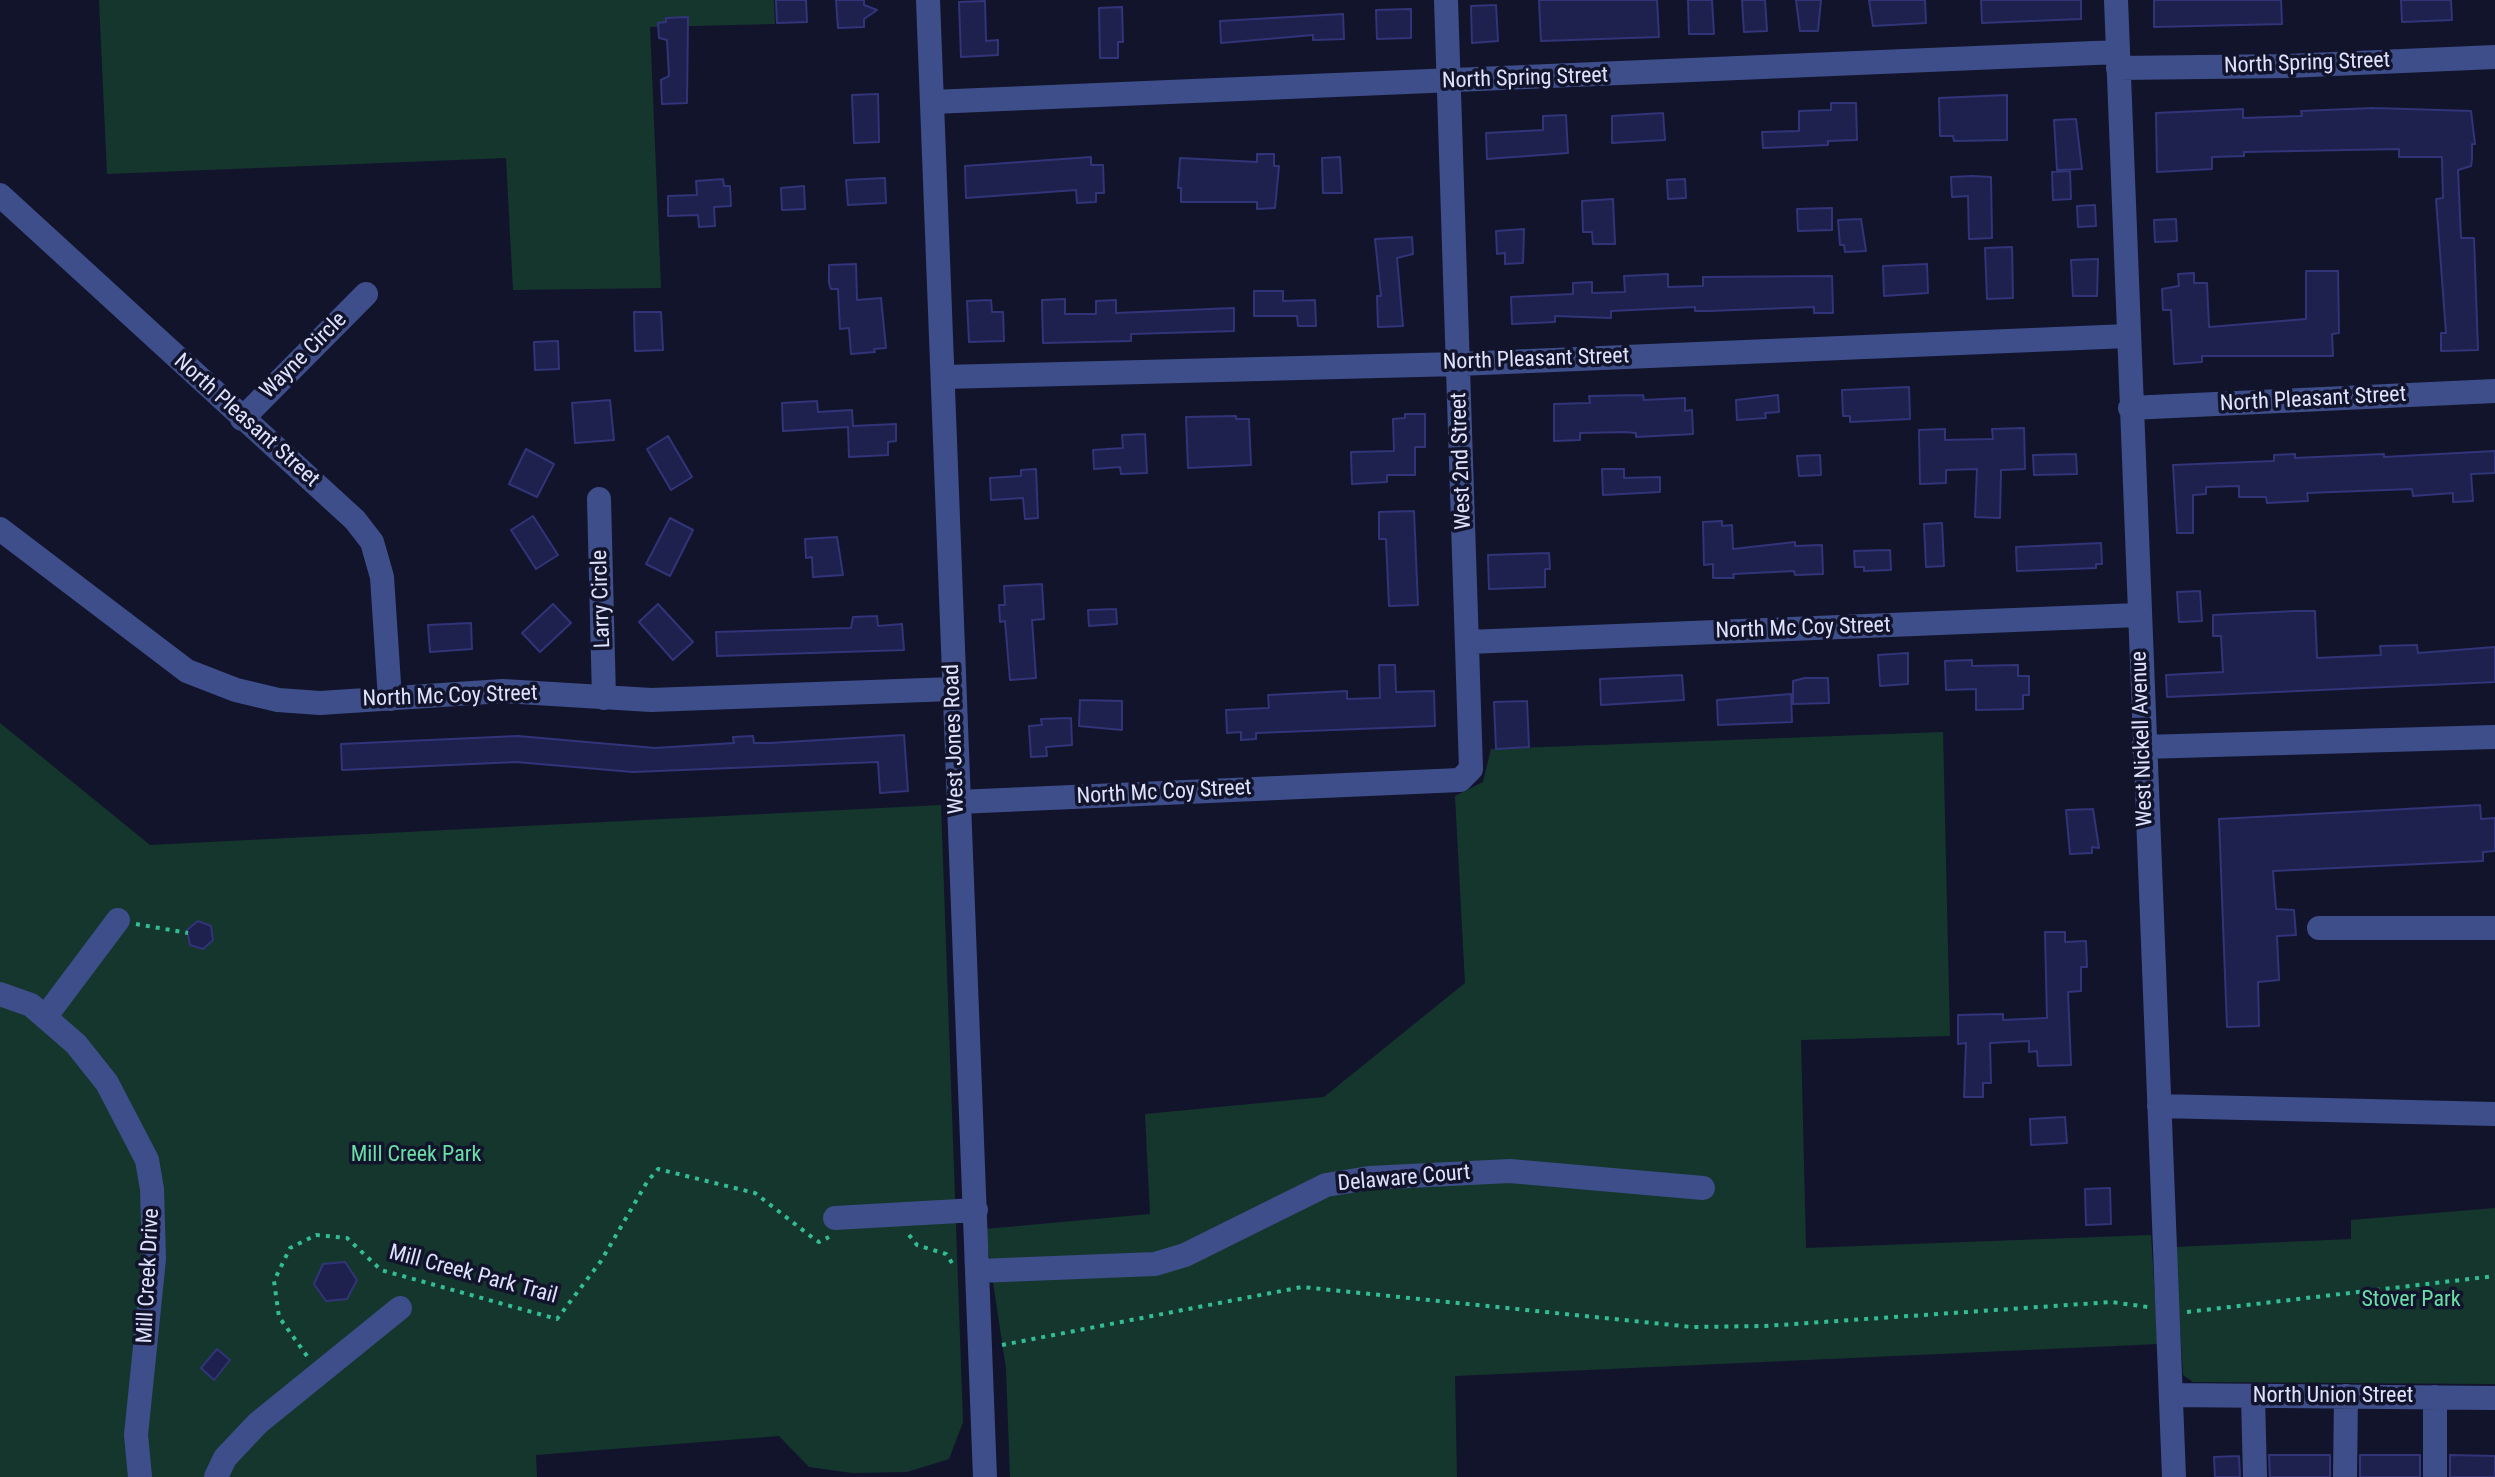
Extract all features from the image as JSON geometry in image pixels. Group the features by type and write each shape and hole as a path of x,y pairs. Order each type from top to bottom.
{"street":[{"name":"West Jones Road","path":"928,0 976,1210 968,1273 981,1350 985,1477"},
{"name":"West 2nd Street","path":"1446,0 1472,756 1471,769 1465,775"},
{"name":"West Nickell Avenue","path":"2116,0 2174,1477"},
{"name":"North Spring Street","path":"932,102 2118,60 2287,66 2495,57"},
{"name":"North Pleasant Street","path":"0,195 355,520 372,542 382,577 390,699"},
{"name":"Wayne Circle","path":"242,419 366,294"},
{"name":"North Pleasant Street","path":"944,377 1458,364 2128,336"},
{"name":"North Pleasant Street","path":"2130,408 2495,391"},
{"name":"Larry Circle","path":"599,499 604,698"},
{"name":"North Mc Coy Street","path":"0,529 187,671 236,690 278,700 320,703 503,691 651,700 953,689"},
{"name":"North Mc Coy Street","path":"1468,642 2138,615"},
{"path":"2143,747 2495,737"},
{"name":"North Mc Coy Street","path":"958,802 1460,780 1465,775"},
{"path":"46,1016 118,920"},
{"path":"2319,928 2495,928"},
{"name":"Mill Creek Drive","path":"0,994 31,1005 76,1044 107,1083 136,1132 147,1160 152,1189 154,1259 136,1435 140,1477"},
{"path":"2159,1106 2495,1114"},
{"name":"Delaware Court","path":"968,1273 1155,1264 1185,1255 1326,1185 1369,1178 1510,1171 1703,1188"},
{"path":"835,1218 976,1210"},
{"path":"216,1477 225,1458 258,1423 400,1308"},
{"name":"North Union Street","path":"2171,1395 2495,1398"},
{"path":"2253,1396 2255,1477"},
{"path":"2345,1477 2346,1396"},
{"path":"2435,1397 2435,1477"}],"path":[{"path":"118,920 188,933"},
{"name":"Mill Creek Park Trail","path":"320,1374 279,1317 274,1281 290,1248 316,1235 347,1238 381,1270 557,1319 601,1261 647,1182 658,1169 755,1193 819,1242 831,1236 835,1218"},
{"path":"909,1214 909,1239 917,1245 946,1254 968,1273"},
{"path":"981,1350 1302,1287 1692,1327 1765,1326 2111,1302 2139,1304 2169,1314 2495,1276"}],"green space":[{"path":"99,0 774,0 775,24 650,27 661,288 513,290 506,158 107,174"},
{"name":"Mill Creek Park","path":"0,723 150,845 941,805 963,1422 949,1459 907,1472 852,1473 809,1467 779,1436 536,1455 537,1477 0,1477"},
{"path":"1943,732 1950,1036 1801,1040 1806,1248 2151,1235 2158,1344 1455,1376 1457,1477 1010,1477 1006,1368 985,1229 1150,1214 1145,1114 1324,1097 1465,983 1455,796 1483,782 1491,749"},
{"name":"Stover Park","path":"2495,1208 2495,1384 2193,1382 2183,1375 2175,1247 2351,1239 2351,1220"}],"building":[{"path":"776,0 806,0 807,22 777,23"},
{"path":"836,0 864,0 864,5 877,10 864,19 864,27 838,28"},
{"path":"1539,0 1657,0 1659,37 1541,41"},
{"path":"1688,0 1712,0 1714,34 1689,34"},
{"path":"1742,0 1765,0 1767,31 1744,32"},
{"path":"1796,0 1821,0 1818,31 1800,31"},
{"path":"1869,0 1925,0 1926,23 1873,26"},
{"path":"1981,0 2081,0 2081,19 1982,23"},
{"path":"2154,0 2281,0 2282,24 2154,27"},
{"path":"2401,0 2451,0 2452,20 2402,22"},
{"path":"985,1 986,41 998,40 998,55 961,57 959,2"},
{"path":"1496,5 1498,41 1472,43 1471,6"},
{"path":"1122,7 1123,42 1118,42 1118,58 1100,58 1099,8"},
{"path":"1411,9 1411,38 1377,39 1376,10"},
{"path":"1343,14 1344,39 1313,40 1313,35 1221,43 1220,21"},
{"path":"688,17 687,103 662,104 661,80 669,76 667,40 659,38 658,23 666,22 666,18"},
{"path":"878,94 879,142 854,143 852,95"},
{"path":"2007,95 2007,140 1954,141 1953,136 1940,136 1939,98"},
{"path":"1831,103 1856,103 1857,140 1828,141 1828,145 1763,148 1762,132 1799,131 1799,111 1831,110"},
{"path":"2374,108 2471,111 2475,144 2472,144 2471,166 2458,170 2461,238 2474,238 2478,350 2441,351 2441,333 2446,333 2436,199 2443,198 2442,157 2399,157 2399,149 2244,152 2244,156 2212,157 2212,169 2157,172 2156,113 2243,109 2243,118 2302,116 2301,111"},
{"path":"1663,113 1665,140 1612,143 1612,116"},
{"path":"1566,115 1568,153 1487,159 1486,133 1543,130 1543,116"},
{"path":"2076,119 2082,169 2057,170 2054,120"},
{"path":"1257,154 1274,154 1274,166 1279,166 1275,208 1257,209 1257,202 1181,202 1181,188 1178,188 1180,158 1257,162"},
{"path":"1091,157 1091,165 1103,165 1104,193 1096,193 1096,202 1077,203 1076,190 966,198 965,166"},
{"path":"1340,157 1342,193 1323,193 1322,158"},
{"path":"2070,171 2071,199 2053,200 2052,172"},
{"path":"1951,177 1991,177 1992,238 1969,239 1968,196 1952,197"},
{"path":"885,178 886,203 848,205 846,180"},
{"path":"723,179 724,186 730,186 731,206 714,207 715,226 699,227 698,215 668,216 668,196 697,195 696,181"},
{"path":"1685,179 1686,198 1668,199 1667,180"},
{"path":"804,186 805,209 782,210 781,188"},
{"path":"1613,199 1615,244 1593,244 1592,232 1583,232 1582,201"},
{"path":"2095,205 2096,226 2078,227 2077,206"},
{"path":"1832,208 1832,230 1798,231 1797,209"},
{"path":"1861,219 1866,251 1845,252 1844,245 1840,245 1838,220"},
{"path":"2176,219 2177,241 2155,242 2154,220"},
{"path":"1524,229 1523,263 1505,264 1505,253 1497,254 1496,231"},
{"path":"1412,237 1413,254 1397,258 1403,326 1378,327 1377,296 1381,296 1375,239"},
{"path":"2012,247 2013,298 1987,299 1985,248"},
{"path":"2098,259 2097,296 2073,296 2071,260"},
{"path":"856,264 857,300 881,298 886,348 851,354 849,328 840,329 838,289 831,289 829,265"},
{"path":"1927,264 1928,293 1884,296 1883,266"},
{"path":"2306,271 2338,271 2339,333 2332,334 2333,356 2202,356 2202,362 2174,364 2171,310 2163,310 2162,289 2179,286 2178,274 2194,273 2194,283 2207,283 2209,327 2306,319"},
{"path":"1668,274 1668,287 1703,286 1703,277 1832,276 1833,313 1814,313 1814,307 1695,311 1695,307 1611,311 1611,318 1555,316 1555,322 1512,324 1511,297 1573,294 1573,283 1592,282 1592,293 1625,292 1624,276"},
{"path":"1254,291 1283,291 1283,301 1315,300 1316,326 1298,326 1297,316 1254,316"},
{"path":"1065,299 1065,314 1096,314 1096,301 1116,300 1116,313 1234,308 1234,331 1131,334 1131,341 1043,343 1042,300"},
{"path":"991,300 992,312 1003,312 1004,341 969,342 967,301"},
{"path":"634,312 661,312 663,350 635,351"},
{"path":"558,341 559,369 535,370 534,342"},
{"path":"1909,387 1910,419 1850,422 1850,416 1843,416 1842,390"},
{"path":"1643,395 1644,400 1685,398 1685,411 1692,410 1693,434 1636,437 1636,433 1625,432 1580,433 1580,440 1554,441 1554,404 1590,403 1589,396"},
{"path":"1778,395 1779,412 1765,413 1766,418 1737,420 1736,400"},
{"path":"610,400 614,440 575,443 572,403"},
{"path":"817,401 818,412 852,410 853,426 896,424 896,441 888,442 888,455 849,457 848,427 783,431 782,403"},
{"path":"1405,414 1425,414 1425,447 1415,447 1415,475 1387,475 1387,482 1352,484 1351,452 1394,451 1393,419 1405,418"},
{"path":"1236,416 1236,419 1249,419 1251,465 1188,468 1186,417"},
{"path":"2024,428 2025,469 2001,470 2000,518 1975,517 1977,469 1946,470 1946,483 1920,484 1919,430 1945,429 1945,440 1993,439 1992,429"},
{"path":"1145,434 1147,473 1121,474 1120,467 1094,469 1093,450 1123,448 1122,435"},
{"path":"668,436 692,477 671,490 647,449"},
{"path":"526,449 554,464 537,497 509,484"},
{"path":"2495,451 2495,473 2471,474 2473,501 2453,502 2453,493 2413,496 2412,489 2307,493 2308,501 2267,503 2266,497 2239,497 2239,486 2206,487 2206,494 2193,495 2193,533 2177,533 2173,465 2274,461 2274,455 2295,454 2295,458 2384,454 2384,457"},
{"path":"2076,454 2077,474 2034,475 2033,455"},
{"path":"1820,455 1821,475 1799,476 1797,456"},
{"path":"1036,469 1038,518 1025,519 1023,498 991,500 990,478 1021,476 1021,470"},
{"path":"1602,469 1624,469 1624,478 1660,477 1660,492 1603,495"},
{"path":"1414,511 1418,605 1389,606 1386,539 1379,539 1379,512"},
{"path":"533,516 558,555 536,569 511,530"},
{"path":"670,518 693,530 670,576 646,564"},
{"path":"1722,521 1722,526 1732,525 1733,549 1795,542 1795,546 1822,545 1823,574 1795,575 1794,571 1713,578 1713,564 1704,565 1703,522"},
{"path":"1942,523 1944,566 1926,567 1924,524"},
{"path":"837,537 843,575 813,577 812,557 806,558 805,539"},
{"path":"2101,543 2102,564 2096,564 2096,568 2017,571 2016,547"},
{"path":"1890,550 1891,570 1864,571 1864,567 1855,567 1854,551"},
{"path":"1549,553 1550,569 1545,569 1545,587 1489,589 1488,555"},
{"path":"1042,584 1044,619 1032,620 1036,678 1010,680 1005,621 1000,622 999,605 1005,605 1004,586"},
{"path":"2200,591 2202,621 2179,622 2177,592"},
{"path":"553,604 571,623 540,652 522,633"},
{"path":"658,604 693,642 673,660 639,622"},
{"path":"1116,609 1117,624 1089,626 1088,610"},
{"path":"2315,611 2317,658 2381,655 2380,646 2417,645 2418,653 2495,647 2495,682 2167,697 2166,675 2223,672 2221,636 2213,636 2213,615"},
{"path":"877,616 878,626 902,624 904,650 717,656 716,632 851,628 853,617"},
{"path":"471,623 472,649 430,652 428,625"},
{"path":"1908,653 1908,684 1880,686 1878,655"},
{"path":"1972,660 1972,666 2018,665 2018,676 2029,676 2029,695 2023,695 2023,709 1976,710 1976,689 1946,690 1945,661"},
{"path":"1379,665 1395,665 1396,692 1434,691 1435,726 1256,733 1256,739 1241,740 1241,732 1227,733 1226,710 1269,708 1268,695 1347,691 1347,699 1380,698"},
{"path":"1682,675 1684,700 1601,705 1600,679"},
{"path":"1828,678 1829,703 1793,704 1793,681"},
{"path":"1791,694 1792,722 1718,725 1717,700"},
{"path":"1080,700 1122,701 1122,730 1079,726"},
{"path":"1527,701 1529,747 1496,749 1494,702"},
{"path":"1071,718 1072,745 1046,747 1047,756 1031,757 1029,726 1042,725 1041,719"},
{"path":"904,735 908,791 880,793 878,762 633,772 516,762 342,770 341,744 518,736 655,748 734,743 733,737 753,736 754,743 770,743"},
{"path":"2480,805 2481,819 2495,818 2495,851 2483,852 2483,861 2273,871 2276,909 2294,910 2296,935 2277,936 2279,980 2258,982 2259,1026 2227,1027 2219,819"},
{"path":"2093,809 2099,848 2092,847 2092,853 2070,854 2066,810"},
{"path":"198,921 211,926 213,940 203,949 190,945 187,930"},
{"path":"2045,932 2065,932 2065,942 2086,941 2087,967 2081,967 2081,991 2068,992 2071,1065 2038,1066 2037,1051 2029,1052 2029,1041 1990,1043 1991,1083 1983,1083 1983,1097 1964,1097 1966,1043 1958,1044 1958,1015 2003,1014 2003,1020 2047,1018"},
{"path":"2065,1117 2067,1143 2031,1145 2030,1119"},
{"path":"2110,1188 2111,1224 2086,1225 2085,1189"},
{"path":"345,1262 357,1280 347,1299 326,1301 314,1284 323,1264"},
{"path":"217,1349 230,1360 214,1380 201,1368"},
{"path":"2269,1455 2330,1455 2330,1477 2270,1477"},
{"path":"2360,1455 2420,1455 2420,1477 2360,1477"},
{"path":"2450,1455 2495,1456 2495,1477 2450,1477"},
{"path":"2239,1456 2240,1477 2215,1477 2214,1457"}]}
